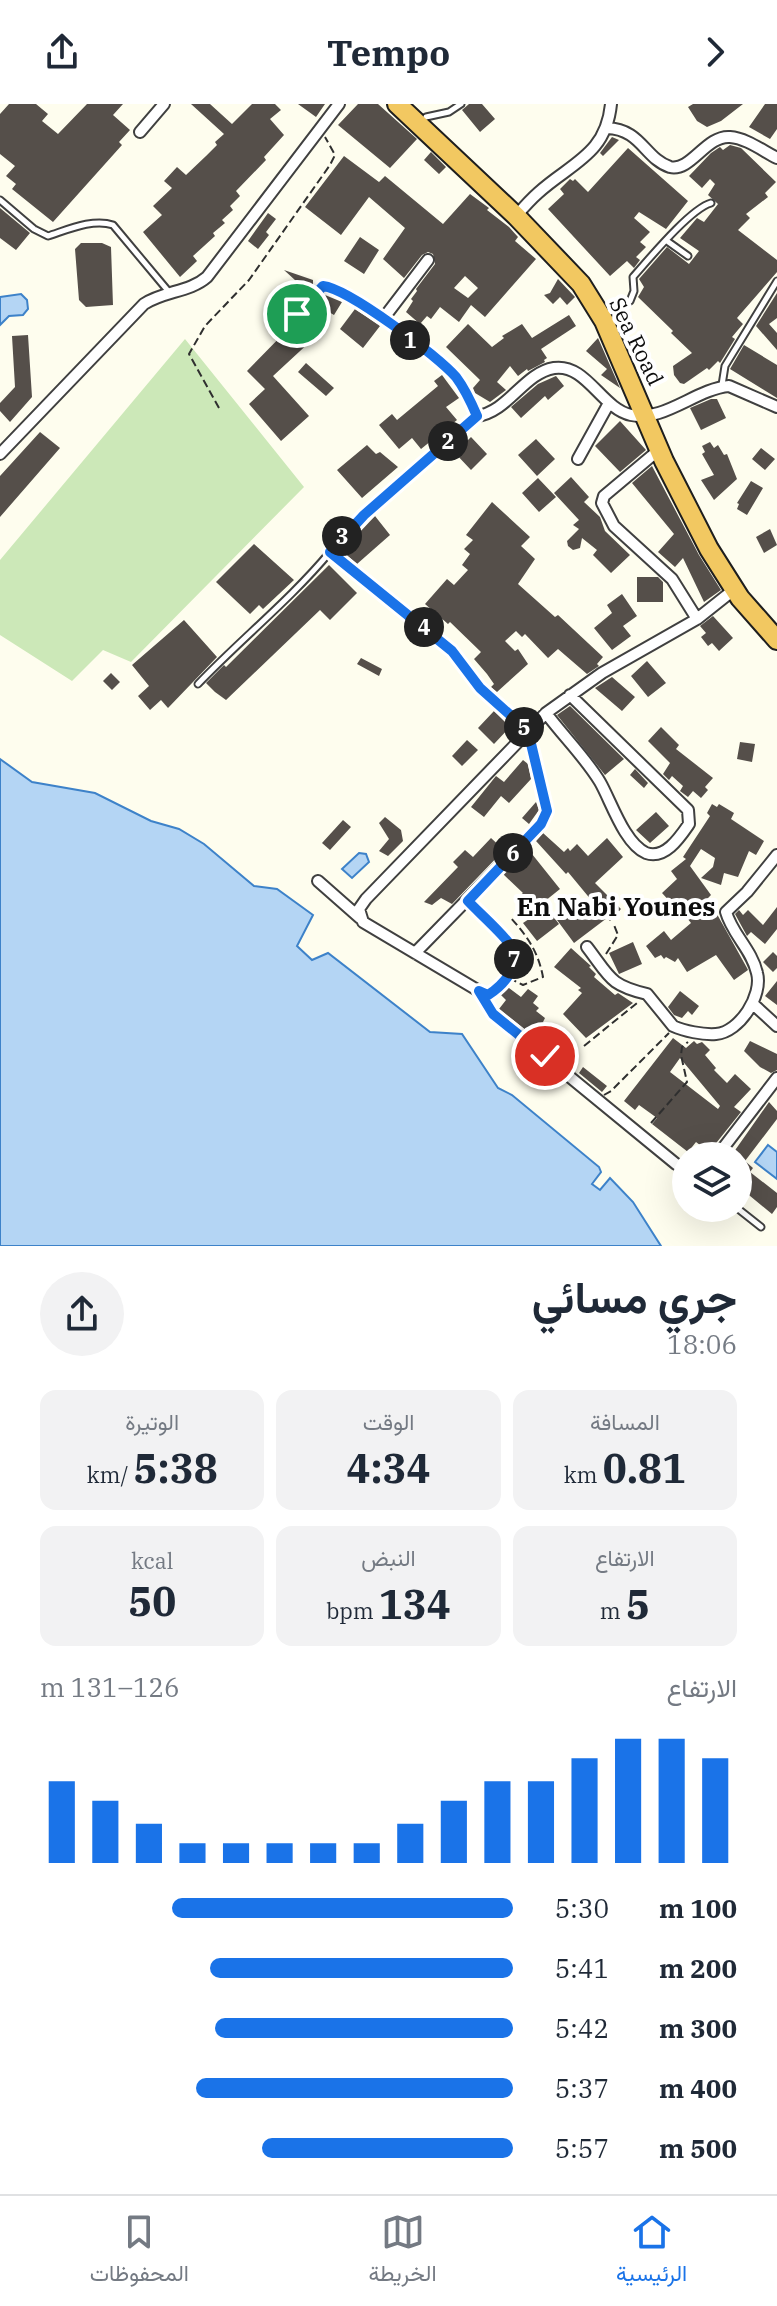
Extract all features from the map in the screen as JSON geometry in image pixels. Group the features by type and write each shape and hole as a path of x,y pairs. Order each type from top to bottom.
{"highway":[{"name":"Sea Road","path":"397,104 576,262 610,312 651,415 660,449 694,521 777,640"},
{"name":"Sea Road","path":"420,110 519,212 588,295 738,587 777,629"}],"street":[{"path":"140,132 164,104"},
{"path":"0,454 137,310 152,299 197,284 215,268 339,104"},
{"path":"519,212 539,192 577,166 595,146 607,128 611,104"},
{"path":"607,128 624,130 665,165 675,168 684,165 709,144 728,137 777,158"},
{"path":"383,319 428,260"},
{"path":"297,314 318,289 326,285 383,319 455,377 468,394 477,416"},
{"path":"415,953 541,824 547,811 528,731 480,688 452,651 330,552 364,515 477,416 496,408 546,371 557,368 576,373 624,413 651,415 722,386 738,388 777,407"},
{"path":"578,459 609,403"},
{"path":"660,449 604,496 602,503 614,526 676,585 697,619"},
{"path":"360,918 359,909 366,899 546,713 635,653 697,619 738,587"},
{"path":"546,713 599,780 620,824 643,852 657,854 668,850 689,824 688,810 570,695"},
{"path":"587,947 616,984 631,992 647,994 673,1026 715,1035 725,1032 753,1004 759,984 752,958 726,912 777,855"},
{"path":"318,881 360,918 479,991 493,1014 672,1161"},
{"path":"753,1004 777,1026"},
{"path":"728,1142 777,1078"}],"lane":[{"path":"420,110 449,112 461,104"},
{"path":"0,200 34,229 48,236 86,225 106,222 113,225 169,292"},
{"path":"610,312 630,301 634,291 633,277 688,217 703,205 711,203"},
{"path":"667,241 688,256"},
{"path":"722,386 725,366 777,281"},
{"path":"198,684 275,611 330,552"},
{"path":"752,1220 761,1227"}],"path":[{"path":"219,408 189,354 196,338 249,280 330,165 335,155 325,136"},
{"path":"468,901 512,947 514,962 508,977 488,995 479,991"},
{"path":"508,977 523,985 543,977 530,939 510,917"},
{"path":"596,958 605,958 618,935 614,925"},
{"path":"584,1046 647,994"},
{"path":"596,1098 611,1091 646,1058 673,1026"},
{"path":"651,1123 687,1082 682,1047 696,1032"}],"green space":[{"path":"185,339 304,487 131,662 103,650 72,681 0,635 0,560"}],"water":[{"path":"21,294 27,300 28,309 23,315 9,316 0,325 0,297"},
{"path":"0,759 32,782 95,793 151,821 179,829 204,844 254,886 277,889 313,915 297,946 312,960 328,953 430,1032 462,1034 498,1088 512,1095 599,1167 601,1172 592,1184 600,1190 610,1178 633,1202 661,1246 0,1246"},
{"path":"359,853 366,854 369,862 352,878 342,869"},
{"path":"768,1145 777,1152 777,1179 755,1162"}],"building":[{"path":"9,104 36,104 48,114 42,121 58,134 87,104 123,104 113,115 130,130 119,142 122,145 53,222 12,189 16,184 6,176 15,166 0,154 0,114"},
{"path":"191,104 210,104 232,124 252,104 275,104 281,110 270,119 284,135 264,157 266,160 236,191 240,196 230,206 233,210 222,220 225,223 193,256 197,261 180,277 143,232 162,215 153,206 172,188 164,181 177,167 186,175 224,134"},
{"path":"298,104 325,104 316,117"},
{"path":"358,104 378,104 417,139 390,168 338,125"},
{"path":"469,104 482,104 495,119 480,132 462,110"},
{"path":"693,104 743,104 721,121 707,127 697,121 688,107"},
{"path":"765,104 777,104 777,129 770,139 749,127"},
{"path":"612,137 619,140 603,156 600,153"},
{"path":"730,145 741,148 776,182 765,193 768,197 746,214 750,218 738,230 777,260 777,272 737,318 743,324 732,337 735,339 720,363 718,361 709,370 707,368 684,384 674,375 673,366 692,353 638,297 644,287 639,279 667,247 689,264 699,251 680,238 697,218 704,222 718,204 708,195 715,184 710,179 702,188 689,176 711,153"},
{"path":"628,148 688,201 666,229 639,212 634,218 650,232 640,242 646,247 636,257 640,260 634,268 627,261 610,276 548,209 564,194 560,189 570,179 575,179 588,192"},
{"path":"431,152 446,167 439,174 424,160"},
{"path":"344,156 379,182 385,176 443,224 470,194 509,227 518,237 515,241 536,259 485,317 471,305 459,322 440,307 431,319 427,316 420,324 406,312 416,289 435,264 433,254 428,252 422,255 404,278 383,259 405,228 369,197 341,235 305,207","holes":["465,276 478,288 468,298 454,288"]},
{"path":"0,208 30,233 16,250 0,238"},
{"path":"268,213 276,219 258,249 248,241"},
{"path":"360,237 379,250 364,274 344,261"},
{"path":"81,243 102,243 111,247 113,305 86,307 79,300 75,249"},
{"path":"284,270 313,280 313,285 305,293 292,285 296,281"},
{"path":"558,279 575,297 567,305 560,297 553,304 544,295 550,293"},
{"path":"777,293 777,318 769,324 777,333 777,350 756,326"},
{"path":"325,295 342,302 334,315 317,305"},
{"path":"355,309 380,326 363,348 340,329"},
{"path":"569,315 576,326 541,349 547,358 545,362 518,376 510,366 497,382 506,390 490,402 475,393 473,388 480,380 446,347 468,324 492,347 504,338 502,336 522,324 532,338"},
{"path":"291,326 301,336 306,331 313,339 273,376 309,416 281,441 249,404 265,389 247,371"},
{"path":"28,335 32,397 10,422 0,411 0,403 15,387 12,336"},
{"path":"598,338 620,388 601,375 607,369 586,351"},
{"path":"744,345 777,365 777,398 730,369"},
{"path":"306,363 334,388 326,396 298,372"},
{"path":"442,375 459,398 446,407 457,420 421,449 412,438 399,449 379,425 392,414 397,420 438,386 434,381"},
{"path":"556,376 564,386 548,400 545,396 521,418 511,407 538,384"},
{"path":"717,399 726,418 701,430 690,408"},
{"path":"620,421 646,450 620,472 595,446"},
{"path":"40,432 60,448 0,517 0,476"},
{"path":"471,437 487,454 471,470 455,453"},
{"path":"536,439 555,459 537,476 518,455"},
{"path":"710,442 714,448 718,445 724,455 727,454 737,479 714,500 701,480 714,475 702,454 705,452 702,446"},
{"path":"367,445 398,467 362,498 337,470"},
{"path":"761,448 775,459 765,470 752,459"},
{"path":"652,466 721,590 704,602 683,558 675,567 658,552 674,534 632,483"},
{"path":"571,477 589,497 584,502 600,517 605,531 630,555 611,573 593,555 597,550 582,538 580,548 573,550 568,546 567,541 579,529 573,525 579,520 554,493"},
{"path":"538,478 556,497 539,512 522,493"},
{"path":"751,481 763,488 747,515 737,509 737,503"},
{"path":"492,502 530,537 521,546 535,559 518,584 555,617 558,615 603,657 597,664 599,666 587,674 558,649 548,658 525,634 522,637 516,631 505,641 515,651 518,649 528,664 497,692 474,659 481,652 450,622 448,624 425,604 447,579 454,585 468,570 462,565 470,554 464,549 473,540 466,535"},
{"path":"375,516 390,535 357,564 342,551"},
{"path":"770,529 777,545 764,553 756,537"},
{"path":"254,544 294,580 263,609 259,605 250,614 216,582"},
{"path":"329,565 357,593 330,620 320,610 226,700 215,692 206,683"},
{"path":"637,577 658,577 663,582 663,602 637,602"},
{"path":"622,594 637,616 623,626 631,636 612,650 594,628 612,613 607,605"},
{"path":"713,616 733,638 719,651 712,643 708,646 701,637 706,633 700,626"},
{"path":"184,620 217,657 168,708 161,700 150,710 138,696 149,686 132,665"},
{"path":"361,658 382,669 379,676 357,664"},
{"path":"647,661 666,683 648,697 631,676"},
{"path":"111,673 120,682 112,690 103,681"},
{"path":"612,677 635,697 622,711 595,688"},
{"path":"570,706 624,759 605,775 557,715"},
{"path":"494,711 510,727 494,744 478,728"},
{"path":"661,727 679,745 676,749 713,778 701,798 693,791 688,797 680,791 683,786 672,776 669,780 663,774 670,763 648,741"},
{"path":"467,740 478,750 462,766 452,756"},
{"path":"740,742 755,744 752,762 737,759"},
{"path":"523,760 528,764 531,779 509,803 501,796 484,817 471,807 496,776 504,782"},
{"path":"635,769 648,783 644,788 630,775"},
{"path":"536,802 539,810 529,824 522,818"},
{"path":"712,804 717,807 719,804 734,813 731,819 764,841 756,855 749,851 738,877 724,873 721,885 701,878 713,867 715,858 701,849 690,866 711,895 708,898 748,970 734,980 716,955 687,972 678,958 675,962 661,955 655,958 646,946 664,931 671,940 691,923 662,893 677,879 671,871 686,859 683,857 710,816 707,813"},
{"path":"656,812 669,826 650,843 636,830"},
{"path":"385,817 401,830 403,841 388,856 379,851 389,839 379,823"},
{"path":"343,820 351,827 330,850 322,843"},
{"path":"543,833 564,852 577,844 588,856 607,838 623,857 595,883 621,909 610,921 607,918 574,943 557,920 576,905 581,912 592,901 536,841"},
{"path":"491,838 504,850 452,904 441,898 432,905 424,902 458,867 453,862 465,850 473,857"},
{"path":"528,849 560,889 545,901 559,924 537,941 523,923 529,919 514,900 523,893 503,874"},
{"path":"777,907 777,929 765,944 751,932 747,936 735,914 739,910 743,915 748,910 763,925"},
{"path":"633,942 642,964 619,974 609,953"},
{"path":"571,948 591,966 596,974 594,977 615,995 618,993 633,1003 586,1038 563,1014 582,993 578,990 581,988 554,967"},
{"path":"773,952 777,956 777,968 773,972 763,962"},
{"path":"777,981 777,1005 765,996"},
{"path":"505,985 521,997 528,989 538,996 533,1003 539,1008 536,1011 545,1018 543,1022 550,1032 542,1043 499,1009 506,1000 499,993"},
{"path":"680,991 699,1006 692,1015 688,1011 682,1018 674,1015 668,1007"},
{"path":"673,1038 686,1048 694,1041 697,1044 702,1042 710,1050 705,1055 716,1068 714,1070 727,1083 735,1074 751,1089 734,1107 741,1112 717,1142 675,1142 652,1124 657,1118 639,1105 635,1110 624,1101","holes":["680,1058 720,1106 718,1109 670,1072"]},
{"path":"750,1041 777,1054 777,1070 771,1073 760,1067 744,1051"},
{"path":"583,1067 607,1086 602,1092 579,1073"},
{"path":"769,1102 777,1111 777,1119 752,1152 752,1142 741,1142"},
{"path":"752,1174 777,1193 777,1207 772,1214 752,1198"}],"district":[{"name":"En Nabi Younes","path":"616,906"}],"route":[{"path":"297,314 323,286 355,300 448,369 468,394 477,416 364,515 330,552 452,651 480,688 528,731 547,811 541,824 468,901 512,947 514,962 508,977 498,988 488,995 479,991 493,1014 545,1056"}]}
